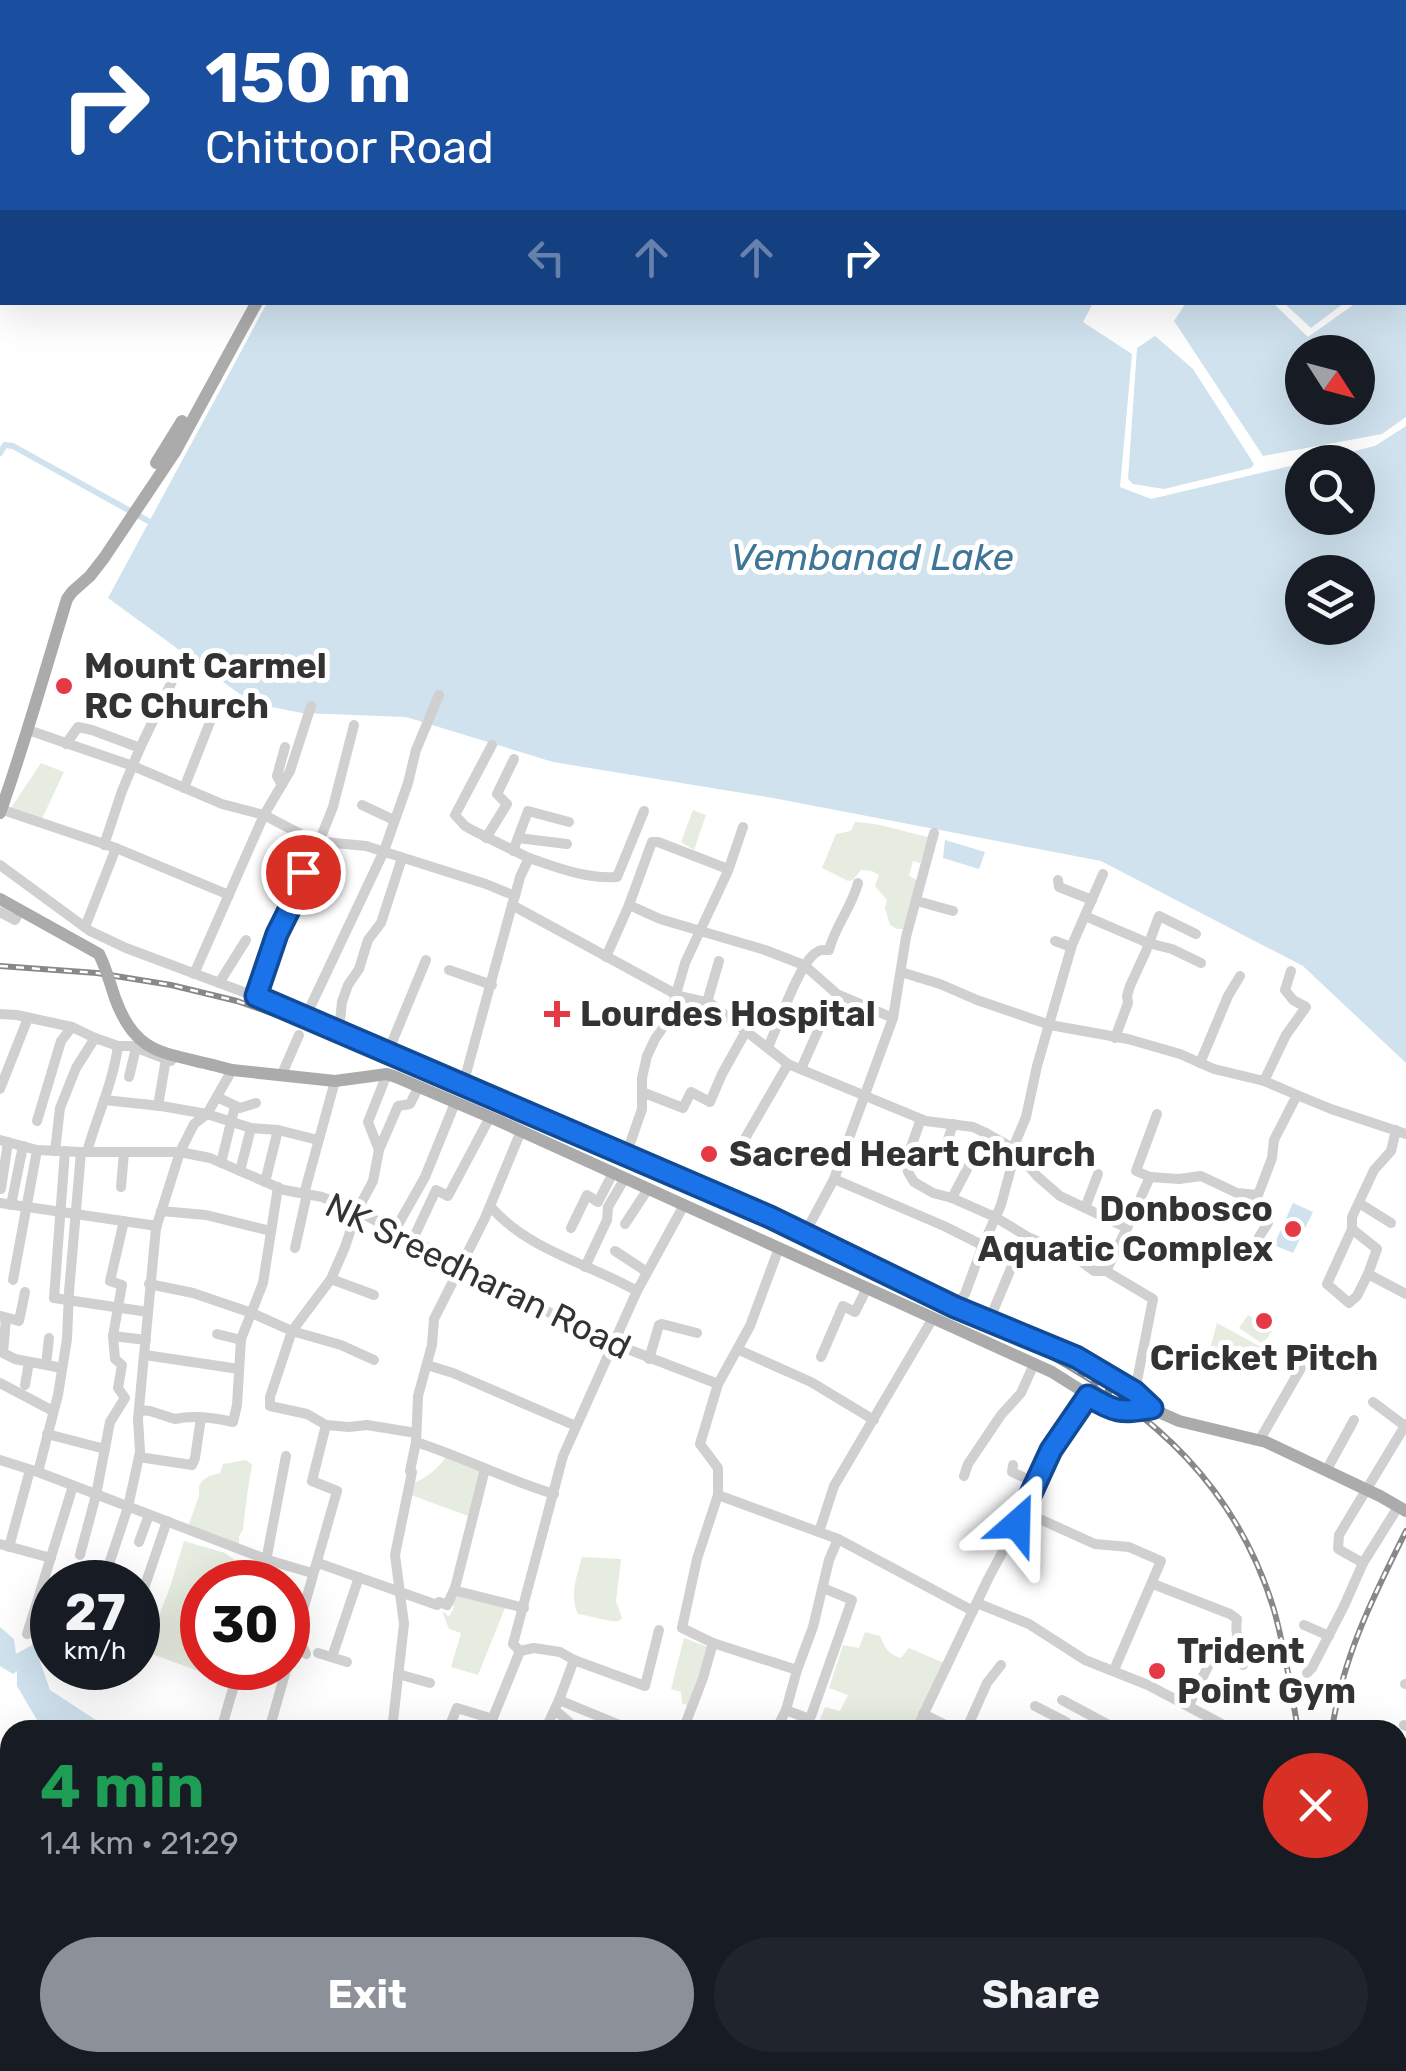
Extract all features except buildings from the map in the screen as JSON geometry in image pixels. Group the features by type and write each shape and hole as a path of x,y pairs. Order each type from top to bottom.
{"main road":[{"path":"0,811 66,599 98,564 246,305"},
{"path":"134,499 175,452 255,305"},
{"path":"0,900 99,954 130,1030 141,1043 155,1050 232,1070 335,1081 387,1074 1034,1364 1114,1411 1152,1408 1178,1422 1259,1441 1402,1509"}],"street":[{"path":"85,927 133,766 175,675 156,668"},
{"path":"306,1016 384,851 438,695"},
{"path":"194,974 264,814 290,771 311,706"},
{"path":"184,788 212,717"},
{"path":"256,996 277,934 332,807 354,724"},
{"path":"66,744 78,727 140,748"},
{"path":"28,730 133,766 222,804 264,814 317,841 366,846 486,884 606,957 675,994 706,1002 788,1064 921,1119 973,1127 986,1133 1013,1148 1036,1176 1060,1196 1127,1228"},
{"path":"492,745 455,815 465,826 528,858 578,875 618,877 644,811"},
{"path":"282,785 277,776 284,747"},
{"path":"486,838 507,804 497,794 514,760"},
{"path":"362,805 394,820"},
{"path":"0,811 110,846 229,895"},
{"path":"513,851 528,812 568,822"},
{"path":"626,1155 642,1109 642,1078 648,1056 669,1019 685,963 728,870 743,827"},
{"path":"806,1233 834,1180 893,1018 906,938 934,833"},
{"path":"518,838 567,844"},
{"path":"606,957 652,842 728,870"},
{"path":"338,1030 342,1002 368,940 381,923 402,858"},
{"path":"463,1086 528,858"},
{"path":"0,865 85,927 126,948 306,1016 806,1233 955,1307 1076,1357 1135,1392 1152,1408"},
{"path":"955,1307 1001,1205 1013,1148 1026,1117 1071,947 1103,874"},
{"path":"1058,880 1059,887 1092,900"},
{"path":"768,1048 804,965 815,953 828,950 858,882"},
{"path":"916,901 954,911"},
{"path":"628,906 804,965 836,994 893,1018"},
{"path":"0,912 16,920 17,916"},
{"path":"1085,916 1201,963"},
{"path":"1115,1038 1126,1011 1126,996 1159,916 1196,934"},
{"path":"219,983 246,940"},
{"path":"1055,941 1071,947"},
{"path":"388,1052 426,960"},
{"path":"706,1002 719,961"},
{"path":"450,970 492,985"},
{"path":"901,972 1050,1025 1128,1039 1180,1054 1401,1132 1374,1170 1326,1284 1349,1303 1357,1296 1382,1247 1352,1229"},
{"path":"1264,1081 1286,1035 1306,1007 1285,990 1292,972"},
{"path":"1200,1063 1240,976"},
{"path":"0,1014 72,1027 118,1046 214,1071 215,1065"},
{"path":"0,1089 28,1018"},
{"path":"801,1069 822,1024"},
{"path":"38,1122 61,1041 72,1027"},
{"path":"642,1092 683,1108 691,1092 710,1102 746,1031"},
{"path":"282,1074 298,1035"},
{"path":"95,1038 76,1068 60,1108 60,1211 54,1298 148,1312"},
{"path":"73,1486 50,1558 5,1546 54,1411 67,1339 84,1152 115,1067 118,1046"},
{"path":"129,1077 136,1048"},
{"path":"158,1106 166,1059"},
{"path":"744,1142 788,1064"},
{"path":"110,1560 139,1457 139,1410 156,1226 180,1152 194,1124 208,1114 232,1070"},
{"path":"379,1150 368,1122 387,1074"},
{"path":"295,1248 335,1081"},
{"path":"419,1086 410,1104 398,1106 331,1278 292,1331 270,1406 307,1414 326,1425 367,1425 416,1437 554,1494"},
{"path":"1156,1114 1136,1171 1150,1177 1201,1176 1238,1194 1258,1196 1272,1158 1274,1140 1297,1095"},
{"path":"217,1098 240,1108 256,1103"},
{"path":"104,1100 208,1114 251,1128 318,1140"},
{"path":"395,1230 425,1177 455,1102"},
{"path":"221,1163 235,1106"},
{"path":"412,1239 436,1190 448,1196 490,1117"},
{"path":"921,1119 906,1161 914,1182 1075,1257 1094,1271 1106,1272 1153,1299 1135,1392"},
{"path":"944,1152 953,1124"},
{"path":"240,1171 251,1128"},
{"path":"264,1182 278,1130"},
{"path":"393,1720 404,1624 395,1556 412,1472 418,1396 432,1345 434,1319 490,1206 520,1131"},
{"path":"952,1198 986,1133"},
{"path":"0,1189 4,1141"},
{"name":"NK Sreedharan Road","path":"4,1141 37,1150 180,1152 221,1163 278,1187 322,1197 395,1230 458,1268 612,1343 718,1384"},
{"path":"23,1146 6,1204 156,1226"},
{"path":"14,1280 37,1150"},
{"path":"121,1187 124,1152"},
{"path":"1085,1208 1098,1174"},
{"path":"571,1228 586,1196 598,1202 619,1175"},
{"path":"585,1267 608,1220 608,1207 619,1175"},
{"path":"1106,1272 1150,1177"},
{"path":"834,1180 944,1226 1014,1261 989,1320"},
{"path":"139,1410 175,1419 180,1416 233,1422 241,1340 263,1282 278,1187"},
{"path":"625,1224 648,1189"},
{"path":"1256,1195 1262,1203 1258,1217 1268,1223 1259,1237 1264,1249"},
{"path":"1359,1203 1391,1223"},
{"path":"520,1651 513,1644 563,1456 637,1291 684,1205"},
{"path":"490,1206 505,1224 563,1258 607,1274 637,1291"},
{"path":"161,1212 206,1216 271,1231"},
{"path":"80,1556 110,1422 125,1398 118,1388 122,1365 114,1359 113,1336 122,1285 110,1281 124,1221"},
{"path":"779,1248 750,1326 718,1384 700,1444 718,1468 718,1495 696,1559 682,1628 713,1643 797,1670"},
{"path":"616,1251 647,1272"},
{"path":"1368,1274 1406,1294"},
{"path":"331,1278 374,1295"},
{"path":"149,1284 252,1313 374,1360"},
{"path":"821,1357 844,1306 855,1312 867,1288"},
{"path":"25,1292 18,1321 3,1317 4,1353 15,1359 62,1368"},
{"path":"819,1532 834,1486 933,1318"},
{"path":"649,1359 662,1324 696,1333"},
{"path":"218,1334 241,1340"},
{"path":"113,1336 146,1340"},
{"path":"46,1365 49,1338"},
{"path":"738,1350 811,1382 874,1420"},
{"path":"145,1354 239,1369"},
{"path":"24,1385 29,1362"},
{"path":"964,1476 1001,1415 1021,1393 1034,1364"},
{"path":"427,1365 576,1426"},
{"path":"1259,1441 1301,1368"},
{"path":"0,1383 54,1411"},
{"path":"920,1720 1051,1450 1088,1396"},
{"path":"1363,1563 1342,1552 1337,1544 1343,1527 1406,1425 1373,1402"},
{"path":"139,1457 192,1465 201,1418"},
{"path":"1326,1471 1354,1420"},
{"path":"310,1591 338,1490 312,1481 326,1425"},
{"path":"48,1434 105,1449"},
{"path":"0,1460 268,1560 286,1456"},
{"path":"1013,1464 1012,1472 1036,1483"},
{"path":"318,1563 437,1605 447,1605 455,1588 486,1469"},
{"path":"718,1495 838,1538 975,1607 1029,1624 1086,1660 1188,1705 1212,1720"},
{"path":"1307,1672 1329,1636 1363,1563 1402,1509"},
{"path":"1024,1512 1095,1544 1128,1546 1162,1561 1114,1670"},
{"path":"139,1542 149,1515"},
{"path":"154,1560 167,1522"},
{"path":"781,1720 838,1538"},
{"path":"310,1572 318,1563"},
{"path":"332,1658 359,1576"},
{"path":"1153,1584 1237,1620 1235,1632 1248,1648 1243,1664"},
{"path":"455,1588 524,1608"},
{"path":"786,1710 809,1719 811,1716 852,1600 823,1588"},
{"path":"1304,1625 1329,1636"},
{"path":"520,1651 534,1648 560,1652 644,1686 659,1630"},
{"path":"687,1720 713,1643"},
{"path":"493,1720 520,1651"},
{"path":"310,1652 347,1662"},
{"path":"1188,1705 1214,1654"},
{"path":"550,1720 574,1660"},
{"path":"970,1720 987,1682 1000,1665"},
{"path":"398,1674 430,1683"},
{"path":"224,1720 233,1690"},
{"path":"272,1720 281,1690"},
{"path":"1062,1700 1099,1720"},
{"path":"557,1705 568,1720"},
{"path":"557,1705 602,1720"},
{"path":"1035,1706 1062,1720"},
{"path":"452,1720 457,1708 487,1720"},
{"path":"923,1714 935,1720"}],"shaded area":[{"path":"41,763 64,772 39,825 7,814"},
{"path":"693,810 706,815 694,850 681,842"},
{"path":"855,822 929,837 920,863 913,861 909,876 917,880 903,929 890,925 887,900 875,886 879,875 861,870 848,881 822,868 836,834 851,831"},
{"path":"1248,1315 1272,1331 1263,1344 1239,1328"},
{"path":"1217,1323 1272,1353 1265,1366 1210,1349"},
{"path":"448,1453 483,1471 471,1517 411,1495 412,1484 432,1472"},
{"path":"246,1460 252,1465 239,1543 188,1527 202,1481 220,1473 223,1464"},
{"path":"184,1541 225,1553 235,1560 180,1560 180,1664 160,1657 160,1613"},
{"path":"582,1557 621,1559 616,1601 622,1618 619,1621 578,1614 574,1593"},
{"path":"454,1594 505,1608 478,1675 451,1667 461,1633 449,1629 442,1611 450,1615"},
{"path":"865,1632 880,1636 888,1650 901,1658 909,1648 944,1663 915,1720 820,1719 825,1707 840,1711 848,1695 829,1688 843,1645 859,1648"},
{"path":"684,1638 708,1647 688,1706 682,1703 681,1692 671,1689"}],"water":[{"name":"Vembanad Lake","path":"266,305 1092,305 1083,322 1132,354 1120,487 1151,499 1285,467 1285,535 1375,535 1375,446 1406,426 1406,1063 1303,966 1101,861 773,798 553,762 406,717 302,713 252,703 108,598"},
{"path":"1185,305 1275,305 1306,335 1285,335 1285,425 1375,425 1375,335 1311,335 1353,305 1406,305 1406,417 1382,434 1322,445 1285,445 1285,452 1263,456 1174,321"},
{"path":"1286,305 1341,305 1311,328"},
{"path":"1155,336 1193,369 1254,464 1251,468 1164,489 1133,484 1128,479 1137,348"},
{"path":"945,840 985,852 979,869 943,858"},
{"name":"Donbosco Aquatic Complex","path":"1293,1203 1313,1212 1293,1253 1274,1245"},
{"path":"0,1627 14,1639 16,1654 30,1646 30,1690 50,1690 96,1720 37,1720 17,1686 17,1671 13,1674 0,1666"}],"waterway":[{"path":"0,453 5,445 13,446 150,522"}],"railway":[{"path":"0,966 97,973 171,985 237,1001 303,1024 640,1167 1045,1353 1085,1376 1156,1428 1214,1491 1238,1527 1274,1610 1296,1720"},
{"path":"1334,1720 1351,1652 1406,1531"}],"place":[{"name":"Mount Carmel RC Church","path":"64,686"},
{"name":"Lourdes Hospital","path":"557,1014"},
{"name":"Sacred Heart Church","path":"709,1154"},
{"name":"Donbosco Aquatic Complex","path":"1293,1229"},
{"name":"Cricket Pitch","path":"1264,1321"},
{"name":"Trident Point Gym","path":"1157,1671"}],"route":[{"path":"303,872 256,996 770,1217 955,1307 1076,1357 1135,1392 1152,1408 1114,1411 1088,1396 1051,1450 1017,1524"}]}
